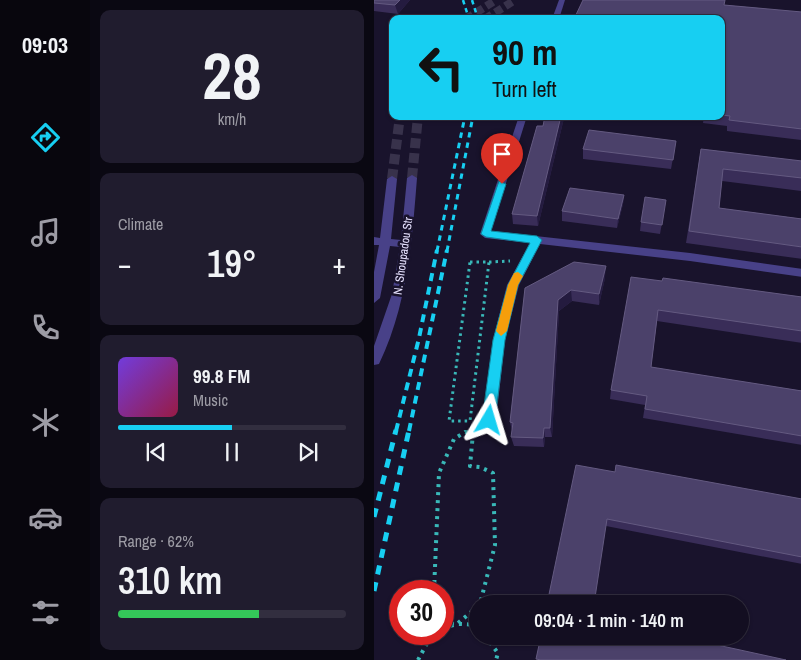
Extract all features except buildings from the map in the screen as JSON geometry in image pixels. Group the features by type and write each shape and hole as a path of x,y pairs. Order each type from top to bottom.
{"street":[{"path":"556,15 559,2"},
{"path":"522,120 486,234 690,257 801,273"},
{"name":"N. Shoupadou Str","path":"374,360 386,337 394,313 406,244 412,178"},
{"name":"N. Shoupadou Str","path":"374,298 380,242 392,179"},
{"path":"489,420 499,340 513,285 537,240"},
{"path":"380,242 406,244"}],"path":[{"path":"488,261 470,421 448,421 470,262 488,261 526,260"},
{"path":"433,580 439,474 454,439 466,432 473,433 470,466 480,467 493,473 495,546 482,595"},
{"path":"454,625 469,614"},
{"path":"454,624 469,625"},
{"path":"418,660 426,645"},
{"path":"492,645 498,653 496,660"}],"tunnel":[{"path":"472,15 496,0"},
{"path":"491,15 515,0"},
{"path":"392,179 399,120"},
{"path":"412,178 418,120"}],"railway":[{"path":"463,0 468,15"},
{"path":"472,0 477,15"},
{"path":"437,251 464,120"},
{"path":"447,251 472,120"},
{"path":"396,431 419,338 437,250"},
{"path":"409,431 447,250"},
{"path":"374,517 396,430"},
{"path":"374,591 409,430"}],"slow traffic":[{"path":"501,331 513,285 518,276"}],"route":[{"path":"489,420 499,340 513,285 537,240 486,234 502,184"}]}
